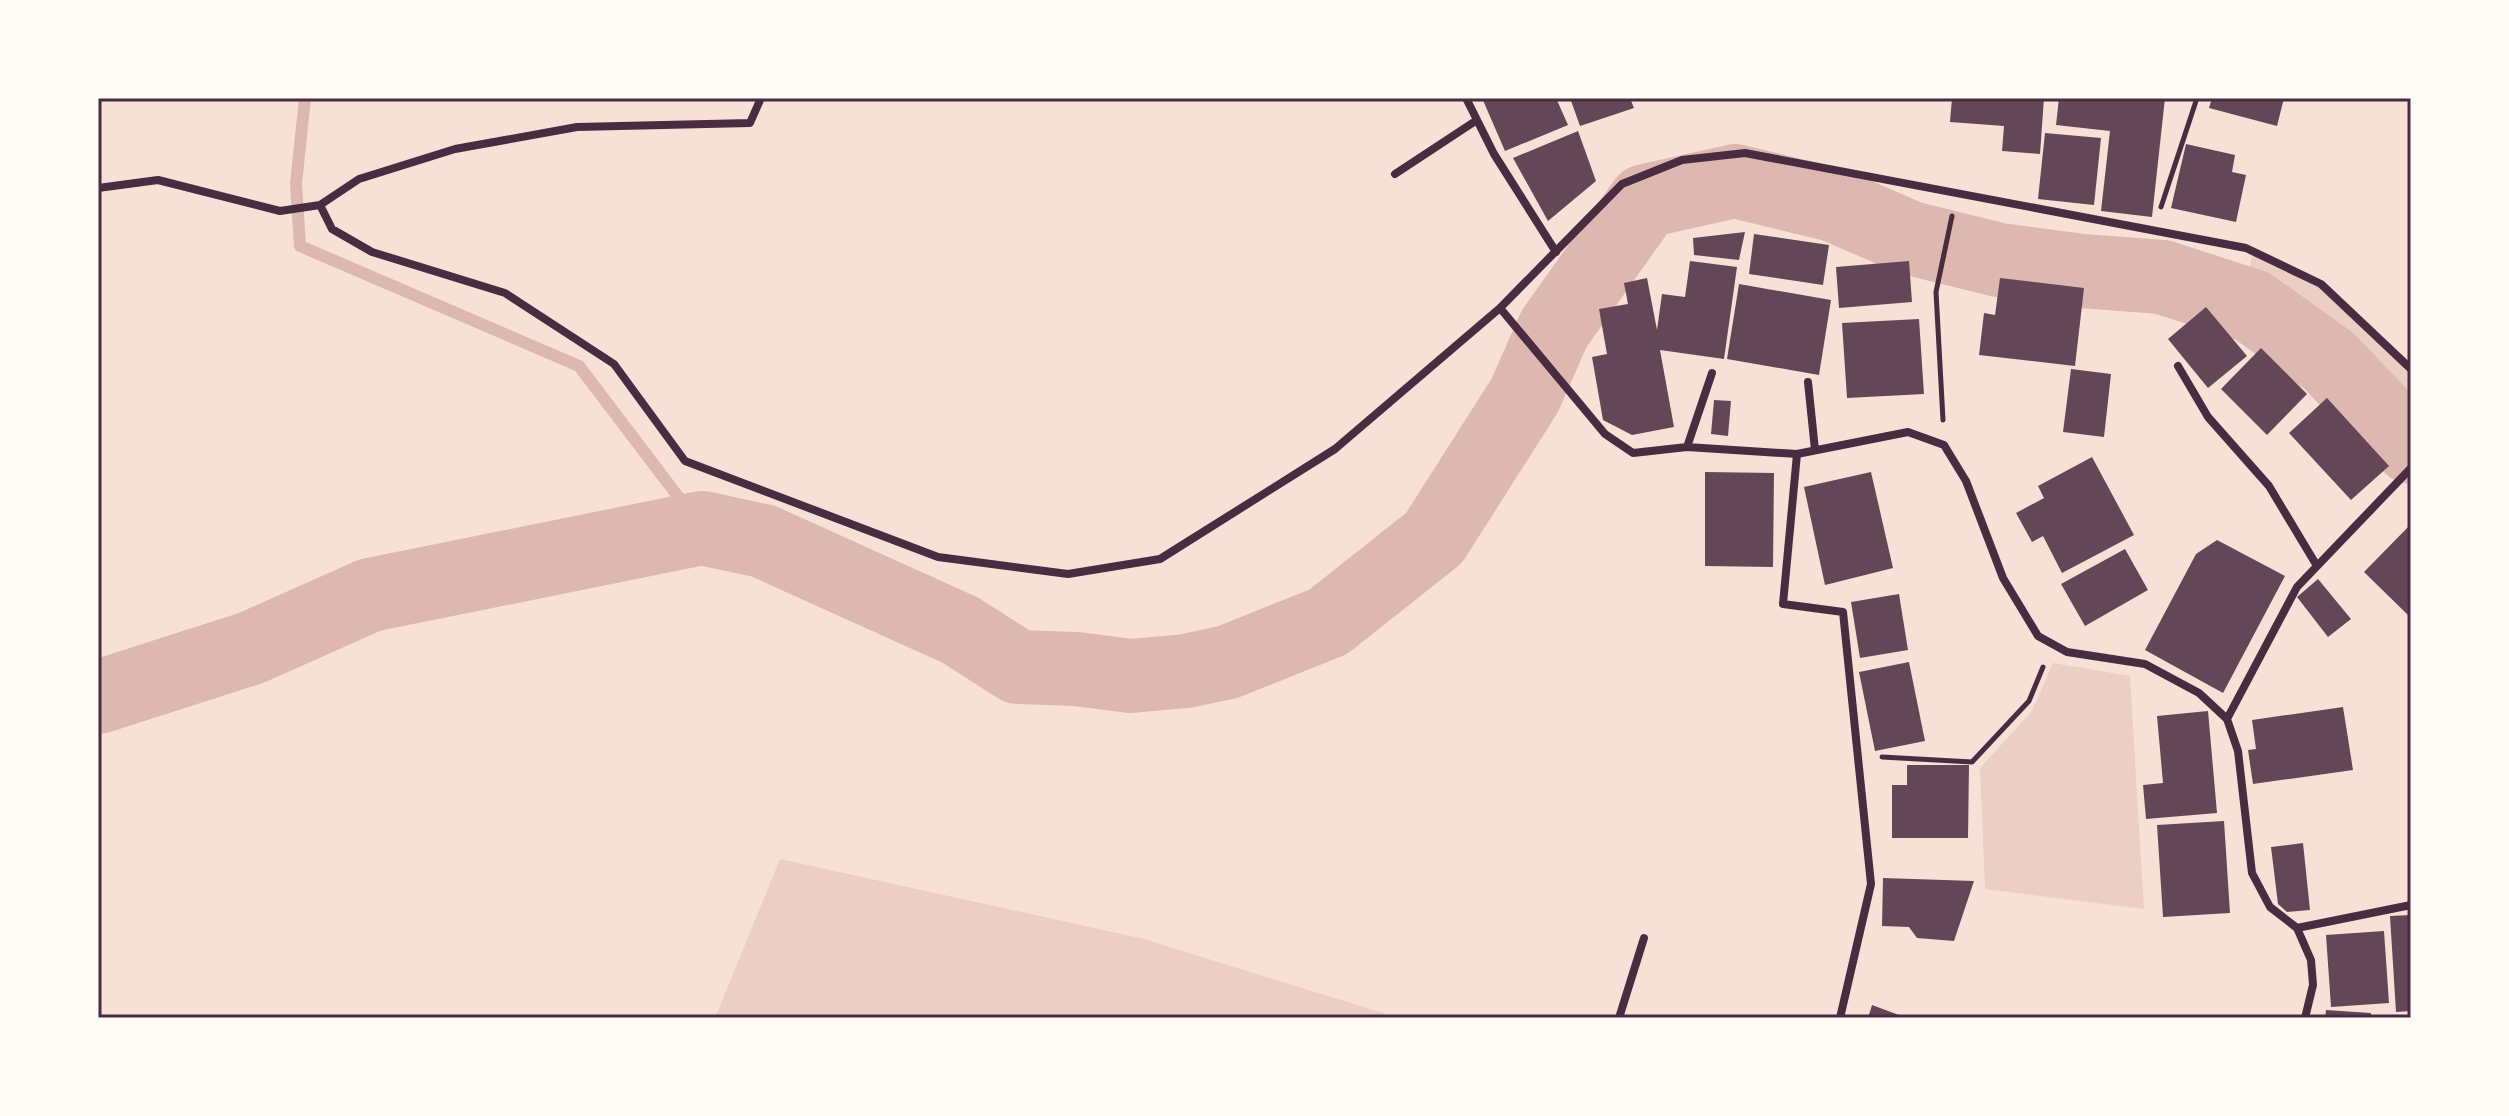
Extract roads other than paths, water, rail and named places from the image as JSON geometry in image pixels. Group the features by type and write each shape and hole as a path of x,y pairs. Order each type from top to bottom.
{"street":[{"path":"98,188 158,180 280,211 320,205 359,179 455,149 577,127 750,123 761,98"},
{"path":"1466,98 1494,154 1556,252"},
{"path":"1395,174 1477,120"},
{"path":"320,205 332,229 372,252 505,293 614,364 685,461 938,557 1068,574 1160,559 1335,449 1500,308 1622,184 1682,160 1745,153 2246,248 2321,284 2411,369"},
{"path":"1500,308 1605,434 1633,453 1687,447 1797,454 1908,432 1944,445 1966,481 2003,578 2038,636 2067,652 2145,664 2199,693 2227,719 2238,751 2252,873 2270,907 2297,928 2311,960 2313,985 2305,1018"},
{"path":"2178,366 2208,417 2269,486 2317,566"},
{"path":"1687,447 1712,373"},
{"path":"1808,382 1815,450"},
{"path":"1797,454 1783,604 1843,612 1871,884 1840,1018"},
{"path":"2227,719 2297,587 2411,468"},
{"path":"2297,928 2411,905"},
{"path":"1619,1018 1644,938"}],"waterway":[{"path":"305,98 296,184 300,246 579,366 702,528"},
{"path":"98,697 251,648 370,595 702,528 763,541 960,630 1018,667 1076,669 1131,676 1186,671 1228,662 1328,622 1434,538 1525,395 1554,329 1645,201 1735,181 1834,205 1910,238 1999,260 2162,277 2252,306 2329,361 2411,447"}]}
